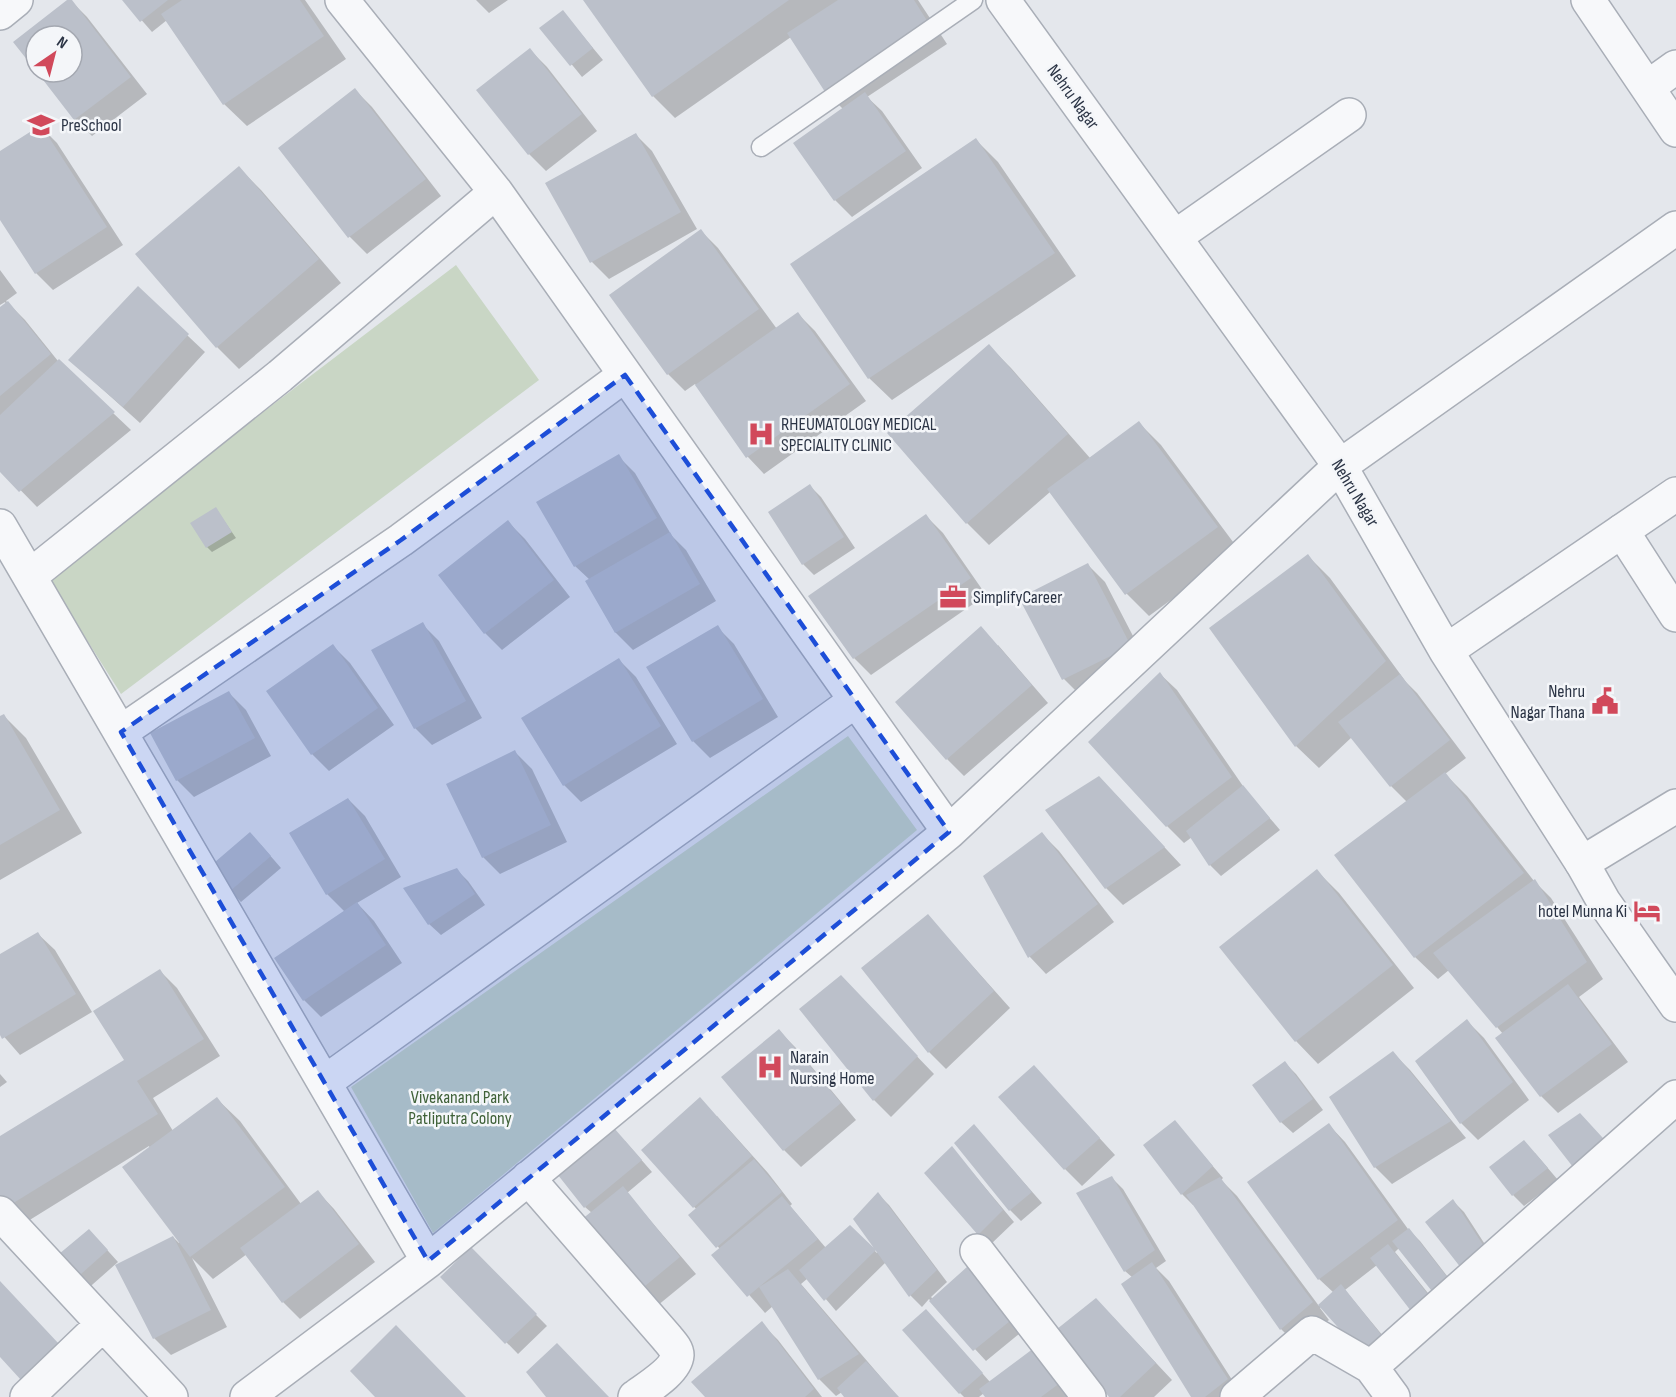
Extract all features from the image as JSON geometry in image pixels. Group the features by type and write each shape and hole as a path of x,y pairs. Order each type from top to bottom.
{"street":[{"path":"0,14 16,0"},
{"path":"342,0 496,192 949,832"},
{"name":"Nehru Nagar","path":"1004,0 1340,466 1446,651 1605,902 1676,1005"},
{"path":"1588,0 1676,130"},
{"path":"1648,87 1676,67"},
{"path":"1175,237 1349,115"},
{"path":"30,576 280,376 496,192"},
{"path":"247,1397 428,1261 949,832 1340,466 1676,228"},
{"path":"121,732 401,540 625,375"},
{"path":"1446,651 1676,494"},
{"path":"0,526 428,1261"},
{"path":"1622,531 1676,615"},
{"path":"325,1082 855,701"},
{"path":"1582,863 1676,806"},
{"path":"1371,1367 1676,1097"},
{"path":"528,1178 676,1350 677,1356 672,1367 635,1397"},
{"path":"0,1213 171,1397"},
{"path":"977,1251 1089,1397"},
{"path":"27,1397 103,1324"},
{"path":"1237,1397 1312,1333 1371,1367 1393,1397"}],"lane":[{"path":"761,147 973,0"}],"highlighted area":[{"path":"625,375 949,832 428,1261 121,732 401,540"}],"green space":[{"path":"456,265 539,380 121,694 47,577"},
{"name":"Vivekanand Park Patliputra Colony","path":"848,736 917,830 433,1233 351,1087"}],"building":[{"path":"67,0 72,0 131,77 74,120 46,84 84,84 84,24 36,24"},
{"path":"122,0 168,0 140,22"},
{"path":"182,0 300,0 324,36 223,105 161,14"},
{"path":"583,0 789,0 652,97"},
{"path":"838,0 914,0 931,27 827,95 787,33"},
{"path":"563,10 593,48 570,66 539,28"},
{"path":"24,33 24,56 13,42"},
{"path":"530,48 582,114 528,155 476,90"},
{"path":"355,88 426,179 348,238 278,148"},
{"path":"865,92 906,151 834,201 793,143"},
{"path":"41,125 107,227 35,274 0,220 0,151"},
{"path":"636,133 681,212 590,263 545,183"},
{"path":"976,138 1055,253 868,379 790,264"},
{"path":"239,166 319,259 216,348 135,254"},
{"path":"701,229 759,309 667,375 609,295"},
{"path":"138,286 189,334 123,407 68,360"},
{"path":"8,301 51,354 0,396 0,307"},
{"path":"798,312 850,384 746,458 695,385"},
{"path":"989,344 1068,434 966,524 887,433"},
{"path":"59,359 115,412 19,492 0,472 0,415"},
{"path":"1139,421 1218,527 1125,595 1047,489"},
{"path":"619,454 657,518 574,567 536,502"},
{"path":"810,484 844,537 802,565 768,512"},
{"path":"216,507 232,532 206,548 190,523"},
{"path":"926,514 971,578 853,659 808,596"},
{"path":"508,520 554,580 484,634 438,575"},
{"path":"670,532 700,584 615,633 585,581"},
{"path":"1308,554 1386,661 1295,747 1209,628"},
{"path":"1088,563 1131,646 1062,680 1019,598"},
{"path":"423,622 466,701 414,729 371,650"},
{"path":"718,625 763,699 692,742 646,667"},
{"path":"981,626 1032,685 946,760 895,702"},
{"path":"333,644 378,708 311,755 266,691"},
{"path":"619,658 661,726 563,786 521,718"},
{"path":"1160,672 1232,777 1166,827 1088,742"},
{"path":"1400,674 1450,740 1390,787 1338,722"},
{"path":"229,691 255,738 176,781 150,733"},
{"path":"4,714 60,810 0,845 0,716"},
{"path":"515,750 551,825 482,858 446,784"},
{"path":"1445,772 1524,873 1414,958 1334,855"},
{"path":"1099,776 1165,847 1105,889 1045,810"},
{"path":"1243,785 1270,818 1209,866 1186,831"},
{"path":"348,798 385,859 326,895 289,833"},
{"path":"250,832 271,856 229,892 208,868"},
{"path":"1042,832 1098,904 1028,958 983,876"},
{"path":"457,868 475,894 428,925 403,888"},
{"path":"1317,869 1393,965 1295,1042 1219,947"},
{"path":"1535,879 1587,962 1496,1028 1433,953"},
{"path":"357,902 386,945 303,1001 274,958"},
{"path":"928,914 994,991 928,1053 861,968"},
{"path":"38,932 76,994 2,1039 0,1035 0,954"},
{"path":"160,969 204,1039 137,1081 158,1114 2,1210 0,1208 0,1136 124,1060 93,1011"},
{"path":"841,975 918,1056 873,1101 799,1009"},
{"path":"1568,984 1612,1044 1540,1097 1495,1038"},
{"path":"1467,1019 1513,1082 1460,1124 1415,1061"},
{"path":"779,1029 841,1103 783,1151 721,1077"},
{"path":"1393,1051 1451,1121 1374,1168 1329,1097"},
{"path":"1285,1061 1313,1099 1280,1123 1252,1085"},
{"path":"1034,1065 1100,1138 1064,1170 998,1097"},
{"path":"217,1097 285,1187 190,1257 122,1167"},
{"path":"700,1097 752,1156 693,1208 641,1150"},
{"path":"1580,1113 1613,1149 1580,1176 1548,1135"},
{"path":"1175,1120 1213,1166 1181,1195 1143,1145"},
{"path":"1329,1123 1398,1220 1318,1280 1247,1182"},
{"path":"974,1124 1032,1192 1009,1211 954,1143"},
{"path":"614,1128 642,1160 584,1208 558,1175"},
{"path":"1524,1140 1548,1168 1512,1196 1489,1167"},
{"path":"952,1146 1003,1210 978,1235 924,1173"},
{"path":"754,1159 782,1192 716,1248 688,1215"},
{"path":"1112,1176 1155,1250 1124,1272 1076,1193"},
{"path":"1220,1177 1313,1302 1280,1330 1186,1195"},
{"path":"623,1186 680,1257 639,1291 581,1220"},
{"path":"318,1190 359,1244 282,1303 240,1248"},
{"path":"878,1192 937,1270 909,1297 853,1219"},
{"path":"782,1196 818,1239 747,1297 711,1255"},
{"path":"1453,1199 1489,1254 1465,1273 1425,1222"},
{"path":"850,1225 876,1250 824,1301 799,1270"},
{"path":"1409,1228 1451,1282 1435,1295 1392,1241"},
{"path":"89,1229 108,1250 72,1282 53,1259"},
{"path":"173,1236 211,1310 153,1339 115,1265"},
{"path":"1388,1244 1430,1297 1411,1311 1370,1258"},
{"path":"471,1247 537,1314 505,1344 440,1277"},
{"path":"977,1258 1020,1313 973,1351 929,1301"},
{"path":"1152,1262 1228,1379 1205,1397 1191,1397 1121,1284"},
{"path":"788,1269 859,1354 818,1380 759,1287"},
{"path":"0,1281 59,1344 21,1380 0,1357"},
{"path":"1341,1284 1383,1337 1361,1353 1318,1305"},
{"path":"1096,1298 1156,1363 1120,1397 1109,1397 1057,1329"},
{"path":"926,1309 983,1373 959,1394 902,1330"},
{"path":"762,1321 814,1389 805,1397 705,1397 691,1382"},
{"path":"396,1325 466,1397 375,1397 350,1371"},
{"path":"557,1343 609,1397 546,1397 526,1372"},
{"path":"1038,1345 1064,1380 1041,1397 985,1397 979,1389"},
{"path":"866,1361 899,1397 844,1397 837,1388"}],"place":[{"name":"PreSchool","path":"41,125"},
{"name":"RHEUMATOLOGY MEDICAL SPECIALITY CLINIC","path":"761,434"},
{"name":"SimplifyCareer","path":"953,597"},
{"name":"Nehru Nagar Thana","path":"1605,701"},
{"name":"hotel Munna Ki","path":"1647,911"},
{"name":"Narain Nursing Home","path":"770,1067"}]}
